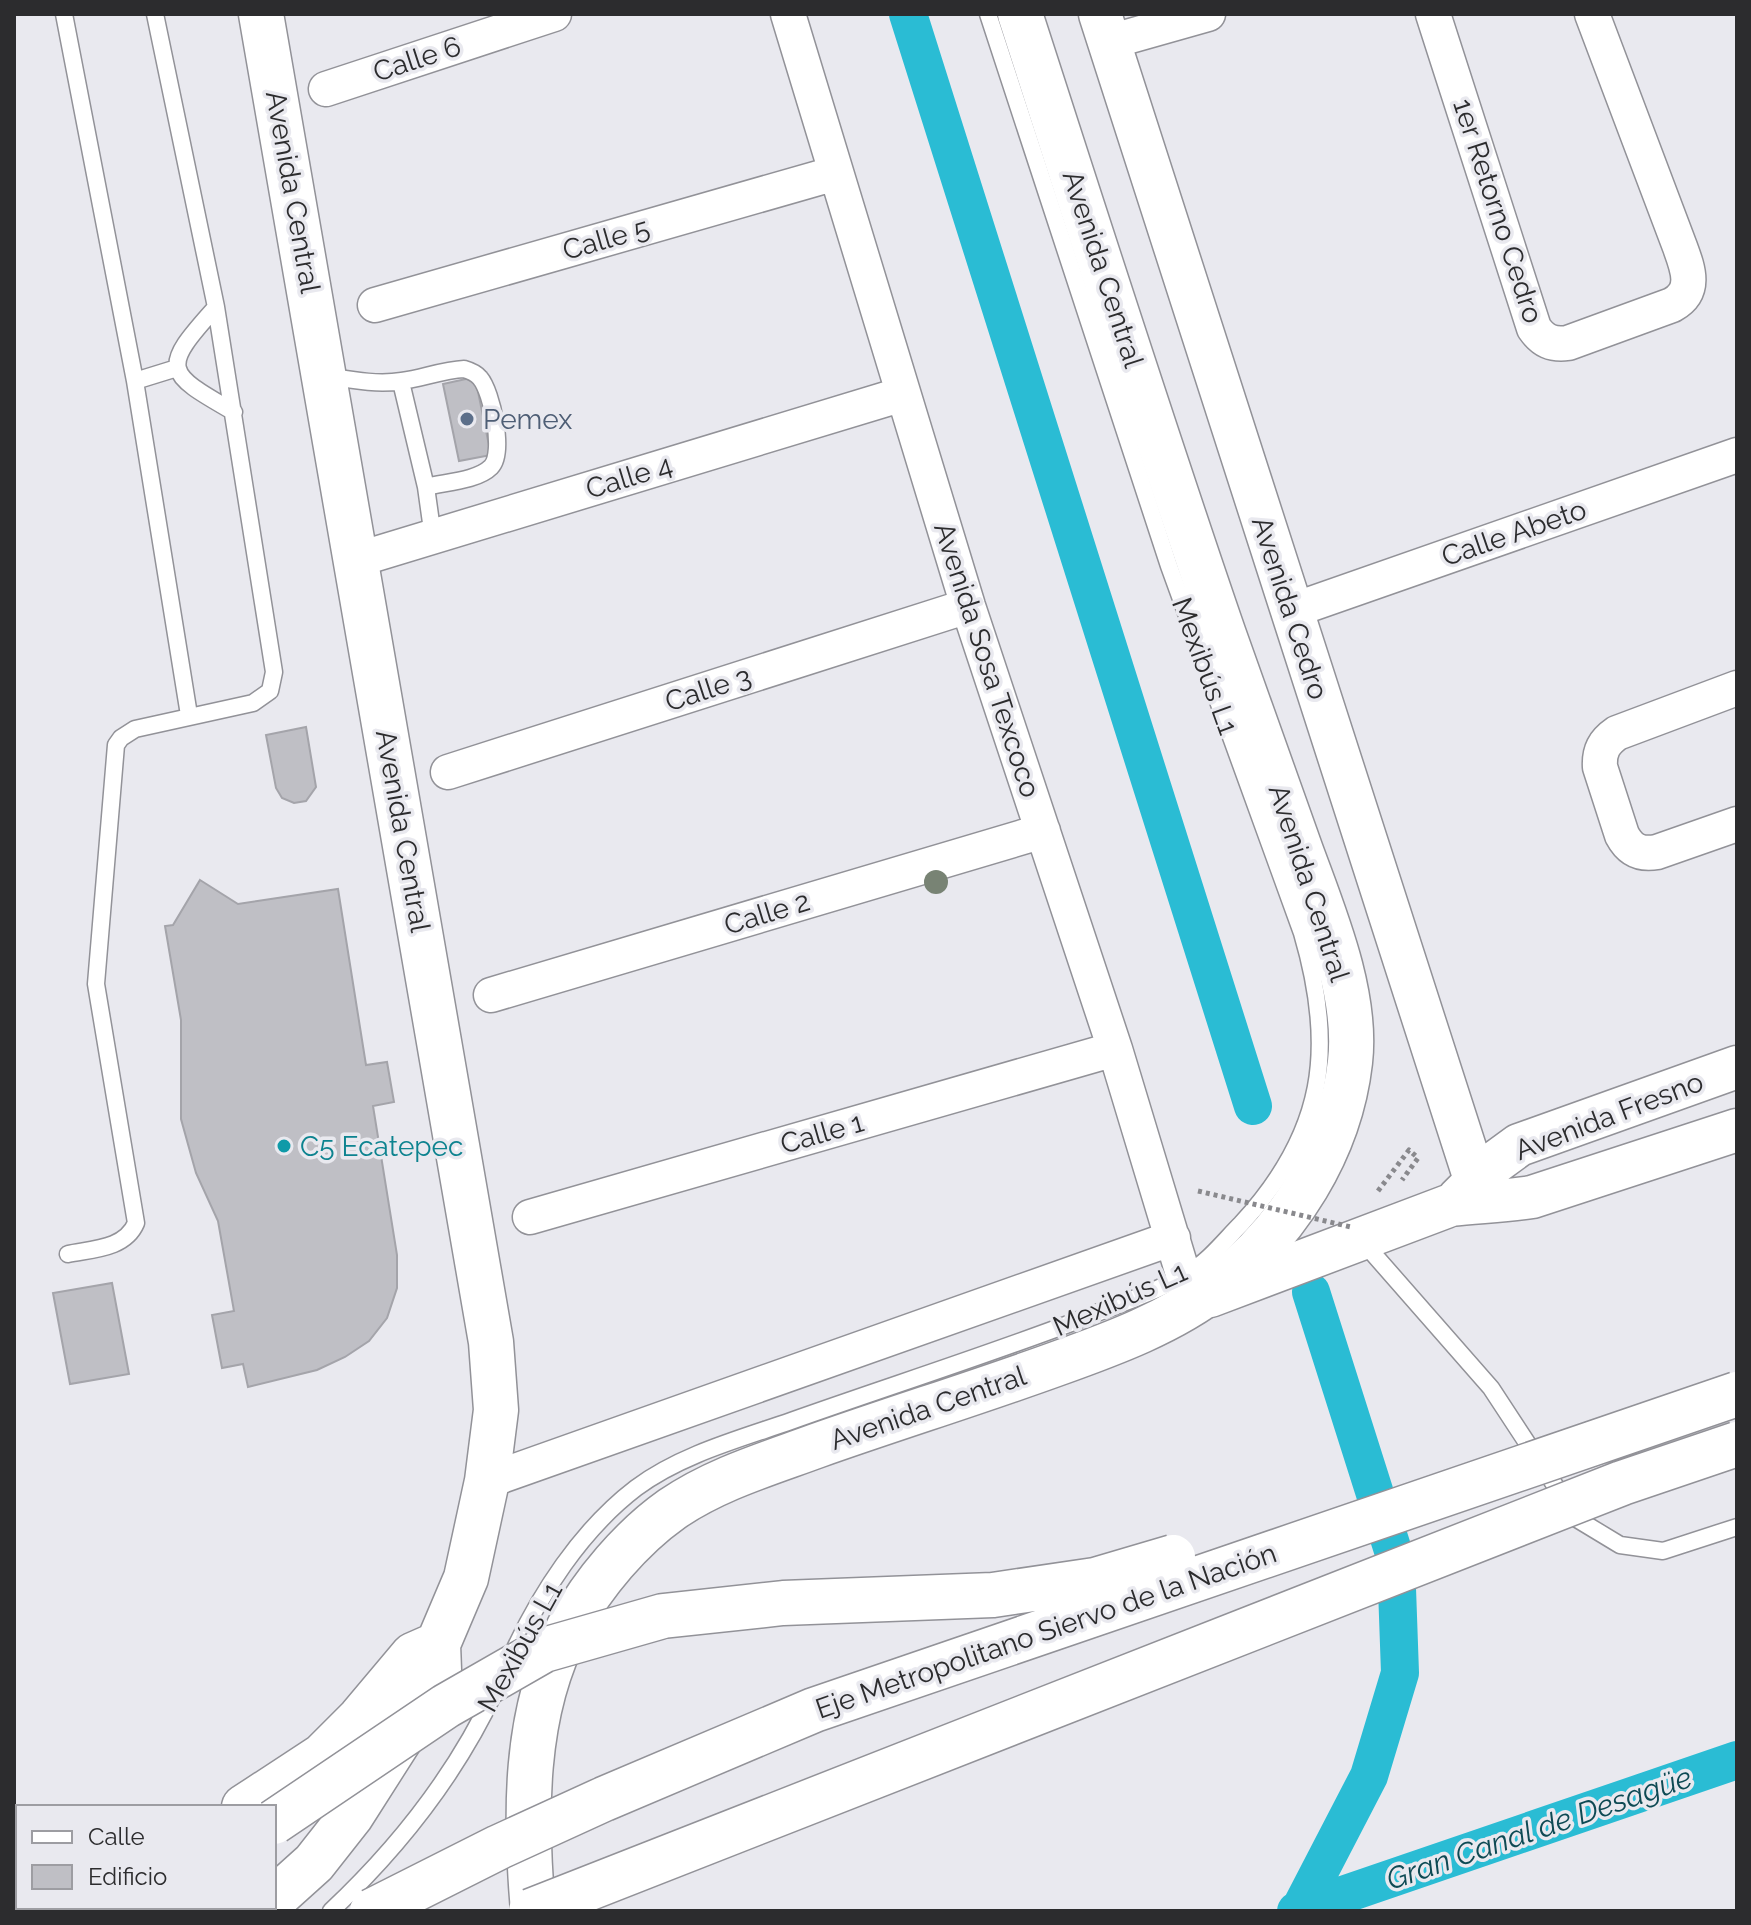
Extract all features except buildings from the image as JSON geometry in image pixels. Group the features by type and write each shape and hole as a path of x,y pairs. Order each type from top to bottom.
{"highway":[{"name":"Avenida Central","path":"261,14 491,1342 496,1410 487,1481 466,1578 438,1644 439,1670 416,1714 351,1816 314,1863 276,1897"},
{"name":"Avenida Central","path":"532,1911 527,1837 530,1782 545,1686 570,1626 596,1587 647,1529 672,1509 735,1475 970,1396 1090,1352 1145,1328 1188,1290 1231,1274 1273,1233 1324,1158 1336,1123 1350,1063 1349,1018 1343,977 1223,634 1020,14"},
{"name":"Eje Metropolitano Siervo de la Nación","path":"372,1911 499,1847 604,1799 814,1710 1737,1394"},
{"path":"532,1911 1622,1483 1737,1444"},
{"path":"276,1821 446,1706 544,1650 648,1620 783,1603 993,1595 1095,1580 1340,1507 1505,1474"},
{"path":"247,1805 322,1756 360,1718 413,1655 438,1644"}],"street":[{"name":"Calle 6","path":"326,89 554,14"},
{"name":"Avenida Sosa Texcoco","path":"788,14 968,606 1115,1049 1188,1290"},
{"path":"1105,28 1208,14"},
{"name":"1er Retorno Cedro","path":"1433,14 1534,328 1548,343 1558,344 1672,305 1681,300 1690,282 1680,247 1592,14"},
{"name":"Avenida Cedro","path":"1105,28 1291,611 1470,1196"},
{"name":"Calle 5","path":"375,305 836,173"},
{"name":"Calle 4","path":"356,560 903,394"},
{"name":"Calle Abeto","path":"1291,611 1737,455"},
{"name":"Calle 3","path":"448,772 968,606"},
{"path":"1737,688 1617,733 1602,747 1600,757 1600,767 1622,835 1636,851 1657,852 1737,824"},
{"name":"Calle 2","path":"491,995 1043,831"},
{"name":"Calle 1","path":"530,1217 1115,1049"},
{"name":"Avenida Fresno","path":"1470,1196 1493,1164 1519,1145 1737,1067"},
{"name":"Avenida Fresno","path":"1188,1290 1470,1196 1498,1202 1532,1197 1737,1130"},
{"path":"487,1481 1173,1238"}],"lane":[{"path":"64,14 135,381 189,715"},
{"path":"68,1254 125,1240 136,1223 96,984 116,745 135,729 253,703 270,691 274,682 216,307 155,14"},
{"name":"Mexibús L1","path":"331,1911 370,1874 411,1825 456,1762 494,1694 535,1609 579,1545 637,1487 663,1471 718,1446 976,1359 1148,1294 1188,1290 1212,1255 1258,1205 1296,1145 1310,1111 1320,1070 1322,1031 1315,978 1302,933 1169,566 988,14"},
{"path":"216,307 188,338 179,354 177,368 192,388 234,412"},
{"path":"135,381 177,368"},
{"path":"325,375 360,382 401,382 464,369 474,373 486,390 499,453 488,470 426,487"},
{"path":"401,382 426,487 433,537"},
{"path":"1356,1233 1491,1388 1577,1519 1620,1545 1663,1551 1737,1527"}],"path":[{"path":"1198,1191 1356,1233"}],"waterway":[{"path":"908,14 1253,1106"},
{"path":"1300,1909 1369,1776 1400,1673 1396,1560 1311,1292"},
{"name":"Gran Canal de Desagüe","path":"1296,1911 1737,1760"}],"place":[{"name":"Pemex","path":"467,419"},
{"name":"C5 Ecatepec","path":"284,1146"}]}
